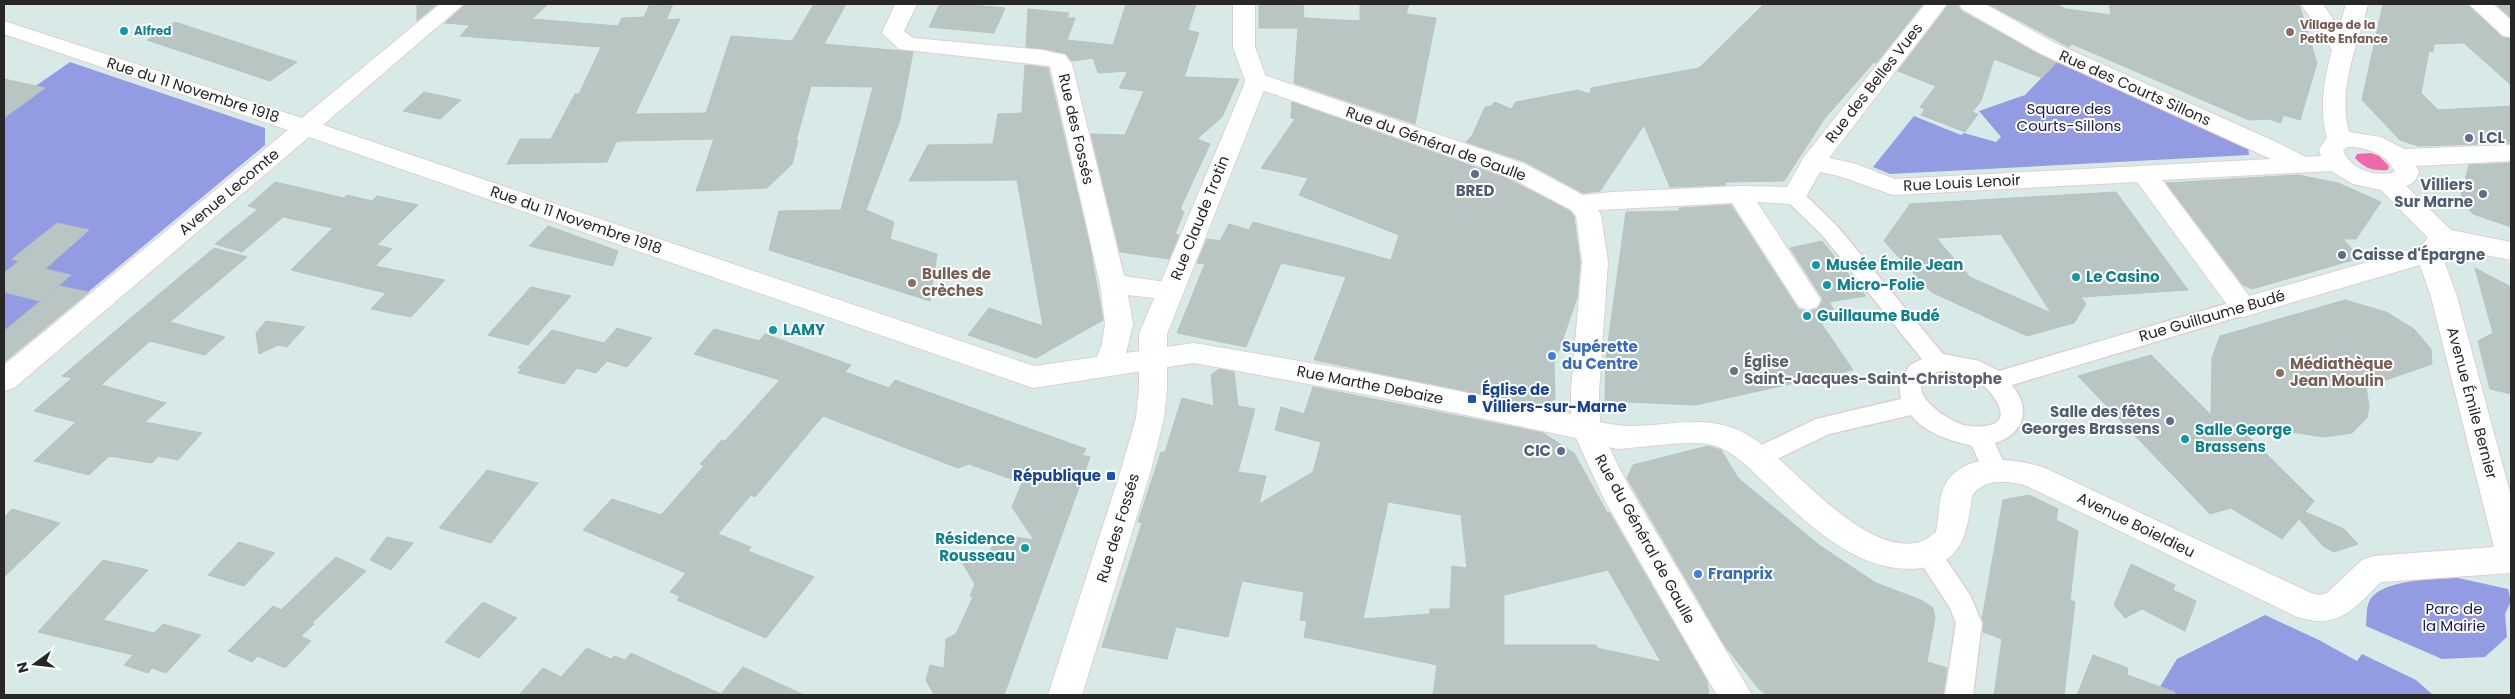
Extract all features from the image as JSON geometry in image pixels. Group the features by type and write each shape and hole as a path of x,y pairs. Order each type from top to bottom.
{"street":[{"name":"Avenue Lecomte","path":"4,380 453,4"},
{"name":"Rue des Fossés","path":"906,4 894,26 893,33 907,44 1043,57 1057,60 1061,64 1113,284 1118,324 1116,344 1107,367"},
{"path":"1244,4 1244,47 1256,80"},
{"name":"Rue des Belles Vues","path":"1813,163 1936,4"},
{"name":"Rue des Courts Sillons","path":"1970,4 2047,48 2268,147 2303,165"},
{"path":"2312,4 2343,50"},
{"path":"2356,4 2343,50 2333,113 2341,145 2361,177 2389,183 2405,177 2407,172 2400,157"},
{"path":"2480,4 2511,31"},
{"name":"Rue du 11 Novembre 1918","path":"4,27 306,128 1032,377 1107,367 1153,358"},
{"name":"Rue du Général de Gaulle","path":"1256,80 1516,170 1580,204 1588,215 1595,262 1585,391 1586,429 1616,492 1735,695"},
{"name":"Rue Claude Trotin","path":"1153,358 1153,334 1254,89 1256,80"},
{"path":"2268,147 2304,158 2341,145 2380,145 2400,157 2511,153"},
{"name":"Rue Louis Lenoir","path":"1813,163 1844,169 1893,187 2303,165 2341,145"},
{"path":"1794,196 1813,163"},
{"path":"2143,174 2243,307"},
{"path":"2389,183 2436,246 2494,246 2511,251"},
{"path":"1580,204 1612,200 1739,194 1766,193 1794,196 1830,231 1937,362"},
{"path":"1739,194 1808,300"},
{"name":"Rue Guillaume Budé","path":"1996,381 2070,357 2243,307 2436,246"},
{"name":"Avenue Émile Bernier","path":"2436,246 2444,297 2511,553"},
{"path":"1113,284 1170,291"},
{"name":"Rue Marthe Debaize","path":"1153,358 1194,353 1369,384 1586,429 1624,439 1680,433 1715,433 1754,455 1807,505 1858,541 1882,553 1893,555 1928,554"},
{"name":"Rue des Fossés","path":"1065,695 1146,434 1153,388 1153,358"},
{"path":"1937,362 1968,365 1996,381 2006,392 2012,404 2013,415 2008,425 2000,432 1980,436 1954,432 1938,426 1915,405 1910,393 1910,382 1915,372 1924,366 1937,362"},
{"path":"1754,455 1824,426 1915,405"},
{"path":"1959,695 1969,623 1961,603 1928,554 1947,541 1952,531 1957,493 1964,483 1976,475 1995,470 1980,436"},
{"name":"Avenue Boieldieu","path":"1995,470 2014,471 2034,476 2306,606 2320,609 2338,603 2374,569 2453,562 2511,560"}],"green space":[{"path":"70,62 265,128 265,145 4,362 4,108"},
{"name":"Square des Courts-Sillons","path":"2057,62 2248,145 2249,155 1890,174 1873,167 1914,116 1961,135 1964,133 1996,142 2001,137 1979,111 2025,95"},
{"name":"Parc de la Mairie","path":"2458,578 2508,589 2511,601 2505,614 2507,637 2485,657 2442,659 2366,626 2369,602 2375,594 2384,589 2409,582"},
{"path":"2265,615 2319,640 2357,661 2362,654 2416,680 2433,695 2155,695 2177,659"}],"shaded area":[{"path":"2371,153 2379,156 2389,166 2388,170 2370,168 2355,158 2357,154"}],"building":[{"path":"417,4 437,4 417,21"},
{"path":"466,4 548,4 532,19 618,26 622,18 644,17 650,4 673,4 666,20 680,19 635,114 706,113 731,36 792,41 814,4 846,4 824,44 913,52 900,120 866,210 894,222 890,239 937,254 930,301 769,250 779,211 841,210 873,87 811,86 796,141 798,141 792,164 767,188 696,191 714,139 619,141 616,142 607,162 507,164 520,139 551,139 575,94 579,94 601,47 460,36 470,25 445,23"},
{"path":"940,4 983,4 982,6 1005,8 994,33 929,27"},
{"path":"1126,4 1196,4 1188,30 1199,33 1184,77 1239,79 1222,117 1197,139 1210,144 1180,209 1184,212 1175,234 1179,235 1169,259 1120,252 1091,134 1125,135 1144,91 1119,88 1128,71 1098,73 1093,58 1072,61 1065,53 1026,47 1028,9 1069,13 1067,18 1075,18 1067,40 1113,45"},
{"path":"1259,4 1303,4 1304,18 1360,21 1360,4 1409,4 1406,14 1436,18 1415,124 1294,83 1298,28 1259,28"},
{"path":"1764,4 1923,4 1876,63 1874,62 1825,118 1784,181 1725,182 1726,185 1670,187 1644,125 1600,191 1583,193 1526,162 1466,142 1472,136 1485,107 1491,106 1495,102 1511,109 1516,102 1578,90 1590,94 1591,88 1699,68"},
{"path":"1949,4 1957,4 1961,11 2056,63 2042,78 1994,59 1981,101 1972,112 1978,114 1965,132 1921,115 1925,109 1920,107 1936,86 1898,71"},
{"path":"1988,4 2056,4 2066,9 2111,15 2109,4 2299,4 2317,63 2300,120 2283,115 2281,123 2269,119 2249,120 2072,44 2069,47"},
{"path":"2383,4 2467,4 2502,37 2511,39 2511,85 2464,43 2434,44 2433,52 2429,51 2421,93 2438,110 2511,106 2511,143 2418,146 2400,140 2362,100"},
{"path":"2496,4 2511,4 2511,18"},
{"path":"175,22 297,62 270,81 147,40"},
{"path":"1025,65 1048,68 1090,247 1103,320 1036,358 968,335 989,308 1043,326 1017,180 909,181 928,145 993,144 998,114 1022,113"},
{"path":"4,79 45,88 4,118"},
{"path":"424,92 461,100 440,119 403,111"},
{"path":"1292,102 1506,178 1570,211 1574,217 1580,262 1577,298 1554,364 1555,399 1544,407 1314,360 1346,277 1281,263 1246,347 1177,333 1205,264 1197,263 1207,239 1220,241 1229,224 1249,230 1253,222 1391,260 1399,235 1299,195 1308,178 1261,168 1295,119 1291,118"},
{"path":"2511,163 2511,227 2473,214 2460,200 2469,165"},
{"path":"2298,175 2338,183 2381,202 2356,239 2343,239 2360,258 2252,289 2243,285 2166,183"},
{"path":"275,182 344,198 347,195 372,201 377,196 418,205 377,245 392,249 375,266 445,280 411,317 371,309 386,293 291,270 333,228 283,217 242,252 215,244 258,209 248,206"},
{"path":"2116,192 2188,290 2081,297 2086,304 2074,323 2027,336 1931,292 1884,241 1910,204","holes":["2001,234 2051,313 1970,277 1936,238"]},
{"path":"1731,205 1798,309 1807,312 1818,309 1823,299 1790,248 1822,241 1866,296 1829,302 1834,310 1814,313 1853,370 1696,405 1605,401 1606,358 1626,212 1680,211 1679,208"},
{"path":"57,223 89,230 45,269 71,275 40,301 4,292 4,273 19,261 12,259"},
{"path":"548,226 618,251 613,266 529,246"},
{"path":"214,248 247,257 170,322 225,337 205,355 150,341 101,385 166,403 145,422 202,433 178,460 158,456 152,463 109,456 89,475 34,461 76,422 34,411 72,378 62,376"},
{"path":"2475,268 2511,287 2511,394 2490,389 2478,341 2493,333"},
{"path":"59,286 89,292 4,362 4,331"},
{"path":"531,287 571,296 528,345 488,335"},
{"path":"2345,300 2386,312 2414,329 2431,349 2432,364 2366,387 2369,406 2367,418 2352,433 2324,437 2236,424 2314,501 2305,512 2344,529 2358,544 2334,552 2323,546 2299,519 2282,539 2231,508 2210,514 2078,376 2151,355 2211,415 2212,358 2220,336"},
{"path":"266,321 305,327 287,347 278,345 259,354 256,333"},
{"path":"617,328 652,338 627,367 607,361 596,373 577,368 564,384 518,373 521,369 518,368 552,330 604,343"},
{"path":"714,329 759,341 765,334 851,365 845,372 889,388 895,380 1086,449 1082,455 1090,457 1004,695 934,695 926,680 930,665 944,668 946,639 956,634 973,597 970,596 975,584 960,559 983,564 999,534 1034,540 1012,507 1022,483 969,464 958,468 823,416 755,497 751,495 718,534 751,547 748,551 814,577 766,638 677,600 680,596 670,592 686,573 583,530 612,499 661,515 704,466 700,464 722,440 725,441 780,380 694,354"},
{"path":"1219,369 1234,372 1238,406 1255,409 1238,472 1266,476 1259,504 1313,472 1321,442 1275,430 1281,407 1304,414 1313,387 1543,433 1574,453 1707,681 1709,695 1433,695 1437,665 1304,637 1307,621 1300,620 1304,592 1242,581 1228,637 1176,627 1167,659 1102,647 1142,523 1138,522 1161,452 1165,452 1182,398 1214,406 1211,375","holes":["1388,502 1461,515 1467,568 1452,566 1450,609 1430,609 1430,614 1363,619","1608,570 1661,662 1597,648 1596,645 1504,645 1504,595"]},
{"path":"1708,446 1721,450 1738,478 1819,545 1876,583 1921,600 1933,608 1935,618 1927,662 1947,668 1943,695 1767,695 1759,689 1725,646 1627,478 1633,465"},
{"path":"487,470 538,483 491,543 439,528"},
{"path":"2029,495 2058,509 2056,520 2078,531 2070,600 2075,602 2064,695 1994,695 2002,639 1983,632 1982,619 2003,500"},
{"path":"12,509 60,523 4,577 4,518"},
{"path":"387,537 413,543 391,570 370,560"},
{"path":"239,542 275,553 244,586 208,575"},
{"path":"336,557 366,571 301,636 311,641 285,668 258,656 252,662 228,651 273,606 281,610"},
{"path":"103,560 148,570 103,620 154,633 163,624 201,635 166,673 152,668 148,673 124,665 133,655 38,632"},
{"path":"2131,564 2175,585 2173,590 2196,601 2185,631 2142,609 2125,618 2114,605"},
{"path":"483,602 517,618 479,658 445,642"},
{"path":"587,648 611,659 614,656 625,660 631,653 721,694 743,667 804,695 519,695 543,668 561,677"},
{"path":"2093,655 2128,668 2127,675 2175,692 2175,695 2077,695"}],"place":[{"name":"Alfred","path":"124,31"},
{"name":"Village de la Petite Enfance","path":"2290,32"},
{"name":"LCL","path":"2469,138"},
{"name":"BRED","path":"1475,174"},
{"name":"Villiers Sur Marne","path":"2483,194"},
{"name":"Caisse d'Épargne","path":"2342,255"},
{"name":"Musée Émile Jean","path":"1816,265"},
{"name":"Le Casino","path":"2076,277"},
{"name":"Bulles de crèches","path":"912,283"},
{"name":"Micro-Folie","path":"1827,285"},
{"name":"Guillaume Budé","path":"1807,316"},
{"name":"LAMY","path":"773,330"},
{"name":"Supérette du Centre","path":"1552,356"},
{"name":"Église Saint-Jacques-Saint-Christophe","path":"1734,371"},
{"name":"Médiathèque Jean Moulin","path":"2280,373"},
{"name":"Église de Villiers-sur-Marne","path":"1472,399"},
{"name":"Salle des fêtes Georges Brassens","path":"2170,421"},
{"name":"Salle George Brassens","path":"2185,439"},
{"name":"CIC","path":"1561,451"},
{"name":"République","path":"1111,476"},
{"name":"Résidence Rousseau","path":"1025,548"},
{"name":"Franprix","path":"1698,574"}]}
